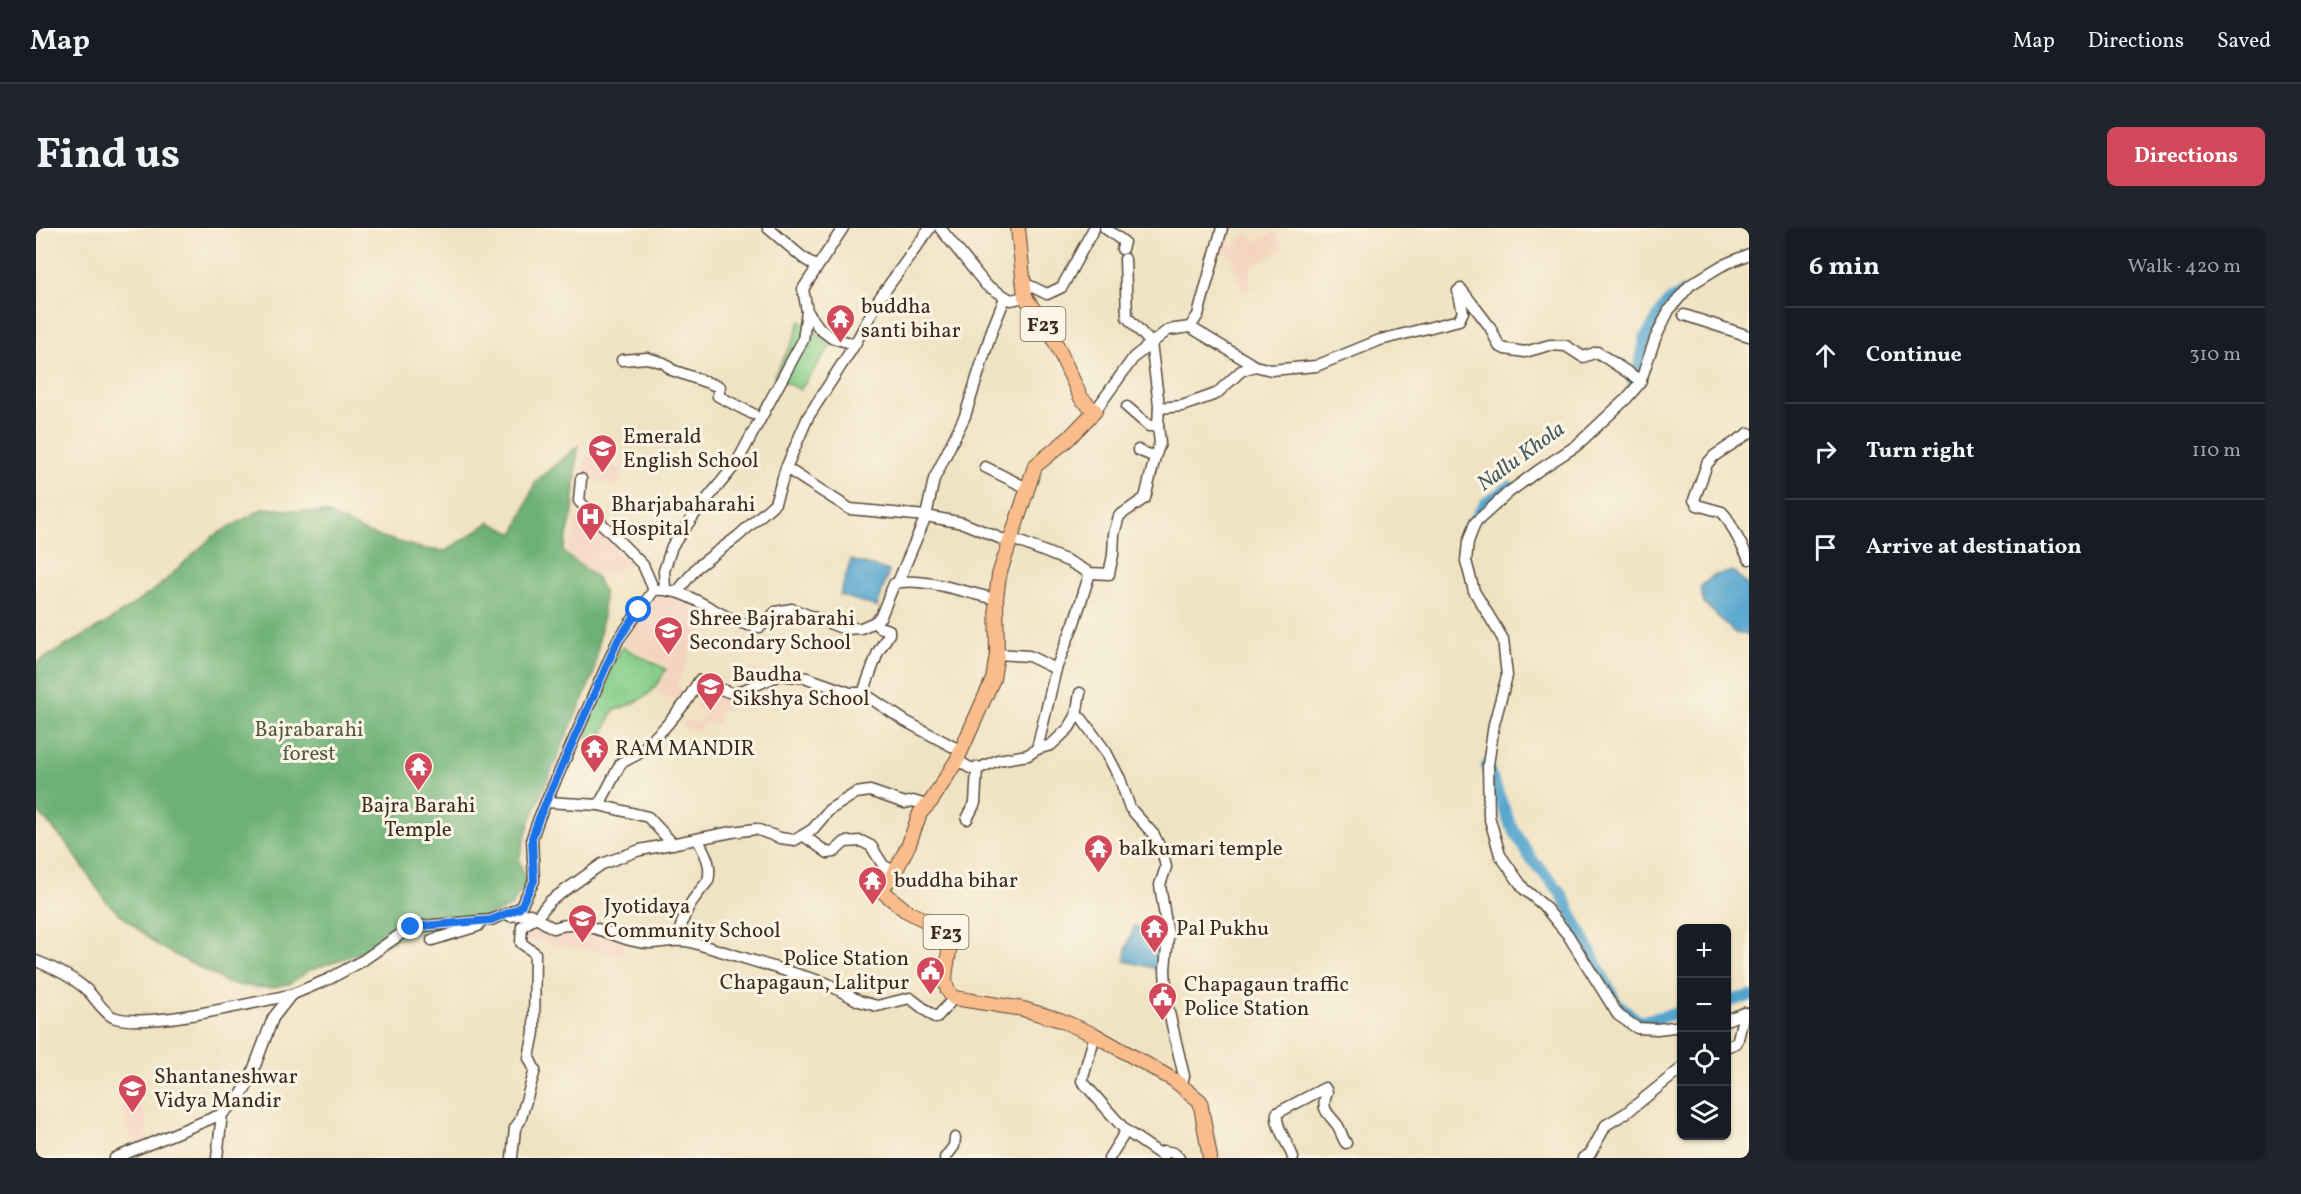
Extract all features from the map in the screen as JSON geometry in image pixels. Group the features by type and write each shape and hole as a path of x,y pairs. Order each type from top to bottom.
{"main road":[{"name":"F23","path":"954,998 947,992 945,984 949,936 943,928 905,910 882,893 883,887 895,872 909,844 920,813 932,800 959,756 993,679 997,654 996,599 999,575 1035,466 1068,439 1095,411 1081,398 1053,337 1025,297 1018,228"},
{"path":"954,998 1023,1009 1059,1020 1095,1035 1181,1085 1200,1101 1210,1158"}],"street":[{"path":"768,228 817,267"},
{"path":"36,961 58,969 86,989 112,1017 136,1020 165,1019 291,995 329,979 362,961 411,927 491,920 520,908 534,881 532,838 546,801 618,640 660,590 672,546 736,464 804,340 807,310 803,289 843,228"},
{"path":"678,591 697,567 737,537 775,503 786,468 808,417 855,344 879,299 930,228"},
{"path":"940,228 986,285 1011,300 1025,297"},
{"path":"1022,282 1047,294 1062,287 1094,228"},
{"path":"786,468 850,508 926,516 963,523 1068,561 1090,573 1109,574 1114,534 1119,516 1144,498 1160,443 1159,408 1151,343 1127,317 1124,242 1105,228"},
{"path":"1190,327 1198,315 1222,228"},
{"path":"1677,1027 1636,1028 1618,1015 1568,935 1543,905 1524,889 1500,855 1489,816 1488,765 1494,724 1507,676 1503,639 1474,591 1466,561 1468,542 1475,523 1508,493 1576,446 1627,398 1641,381 1655,339 1669,310 1690,285 1721,266 1749,254"},
{"path":"1095,411 1134,357 1168,330 1190,327 1255,366 1271,370 1316,366 1380,340 1459,321 1463,312 1458,291 1461,290 1490,327 1499,346 1504,349 1525,352 1550,345 1566,346 1583,357 1597,352 1641,381"},
{"path":"660,590 678,591 752,627 760,627 776,612 792,609 845,629 861,628 875,622 881,616 894,584 898,582 926,516 934,479 965,416 992,330 1005,298"},
{"path":"807,310 820,329 832,338 855,344"},
{"path":"1684,315 1749,336"},
{"path":"622,360 647,358 664,363 672,370 720,387 718,396 753,414"},
{"path":"1159,408 1182,406 1215,394 1241,371 1255,366"},
{"path":"1127,407 1149,426 1158,426"},
{"path":"1749,433 1714,456 1707,464 1694,500 1697,505 1722,512 1749,559"},
{"path":"1138,450 1155,457"},
{"path":"985,467 1027,488"},
{"path":"581,479 579,501 643,565 660,590"},
{"path":"598,805 621,763 638,754 665,727 686,702 699,681 734,694 780,675 807,678 850,693 863,693 959,756 970,768 977,768 1006,758 1029,756 1037,748 1056,669 1090,573"},
{"path":"898,582 919,582 996,599"},
{"path":"863,693 878,652 889,634 889,630 879,627 875,622"},
{"path":"997,654 1029,656 1056,669"},
{"path":"1037,748 1052,745 1069,728 1076,716 1080,693"},
{"path":"1076,716 1082,719 1106,752 1120,779 1130,808 1154,836 1163,854 1166,867 1160,885 1168,936 1167,1004 1184,1076 1181,1085"},
{"path":"967,819 975,803 977,768"},
{"path":"512,1158 515,1128 520,1121 535,1070 529,1058 534,1032 535,953 521,944 522,926 536,918 550,901 602,864 640,850 756,829 795,840 813,830 829,810 856,793 870,791 905,803 913,801 926,805"},
{"path":"546,801 598,805 648,817 673,844"},
{"path":"804,836 828,852 834,852 845,842 861,841 871,846 883,865 895,872"},
{"path":"678,939 685,911 708,881 710,865 698,840"},
{"path":"432,940 507,916 530,914 553,928 568,923 605,930 647,943 678,939 826,983 858,1001 877,1006 910,998 936,1018 954,998"},
{"path":"115,1158 222,1114 239,1098 248,1084 273,1018 291,995"},
{"path":"1731,1019 1747,1014"},
{"path":"1731,1044 1738,1039 1747,1014"},
{"path":"1095,1035 1082,1082 1126,1131 1163,1157 1164,1151 1174,1153 1179,1158"},
{"path":"1583,1158 1590,1154 1596,1139 1606,1125 1635,1106 1677,1072"},
{"path":"1293,1158 1277,1121 1277,1113 1325,1088 1327,1092 1324,1109 1337,1125 1346,1143"},
{"path":"217,1158 222,1114"},
{"path":"1109,1158 1126,1131"},
{"path":"945,1158 954,1146 955,1138"}],"shaded area":[{"path":"1247,232 1255,242 1275,232 1284,248 1251,267 1250,289 1243,291 1230,257 1224,249 1221,249 1225,237 1234,247"},
{"name":"Emerald English School","path":"586,455 622,469 618,487 582,478"},
{"name":"Bharjabaharahi Hospital","path":"577,517 600,531 620,555 623,555 631,564 602,577 587,569 567,553"},
{"name":"Shree Bajrabarahi Secondary School","path":"662,596 679,600 712,616 706,626 702,625 676,687 688,693 683,703 657,693 669,666 622,643 649,605"},
{"name":"Baudha Sikshya School","path":"701,688 731,701 731,708 722,709 717,725 704,722 700,730 682,727 683,720 699,723 705,713 694,709"},
{"name":"Jyotidaya Community School","path":"526,928 558,928 625,938 622,956 526,940"},
{"name":"Shantaneshwar Vidya Mandir","path":"133,1081 149,1129 145,1131 150,1140 133,1147 116,1085"}],"green space":[{"path":"800,321 832,344 800,390 774,376 794,339"},
{"name":"Bajrabarahi forest","path":"578,446 573,512 563,552 597,578 604,593 603,615 594,673 530,821 519,859 526,882 511,907 489,916 435,927 310,970 289,984 269,988 226,983 158,946 107,903 69,846 36,810 36,663 106,623 157,588 213,536 264,508 327,513 368,533 424,549 446,551 490,522 514,534 536,481"},
{"path":"622,647 666,669 645,697 613,711 600,742 587,738 599,688"}],"water":[{"path":"851,560 889,571 877,607 840,595"},
{"path":"1733,571 1749,587 1749,635 1735,633 1704,603 1700,587 1713,576"},
{"path":"1134,926 1163,931 1158,969 1125,961"}],"waterway":[{"name":"Nallu Khola","path":"1633,384 1637,380 1645,339 1667,303 1683,293"},
{"name":"Nallu Khola","path":"1471,525 1486,503 1510,487"},
{"name":"Nallu Khola","path":"1487,766 1510,824 1532,860 1560,891 1616,1003 1639,1022 1677,1013"},
{"name":"Nallu Khola","path":"1731,1001 1749,996"}],"place":[{"name":"buddha santi bihar","path":"840,344"},
{"name":"Emerald English School","path":"602,474"},
{"name":"Bharjabaharahi Hospital","path":"590,542"},
{"name":"Shree Bajrabarahi Secondary School","path":"668,656"},
{"name":"Baudha Sikshya School","path":"711,712"},
{"name":"RAM MANDIR","path":"594,774"},
{"name":"Bajra Barahi Temple","path":"418,792"},
{"name":"balkumari temple","path":"1098,874"},
{"name":"buddha bihar","path":"873,906"},
{"name":"Jyotidaya Community School","path":"583,944"},
{"name":"Pal Pukhu","path":"1155,954"},
{"name":"Police Station Chapagaun, Lalitpur","path":"930,996"},
{"name":"Chapagaun traffic Police Station","path":"1163,1022"},
{"name":"Shantaneshwar Vidya Mandir","path":"133,1114"}],"route":[{"path":"411,927 491,920 520,908 534,881 532,838 539,818 618,640 639,610"}]}
